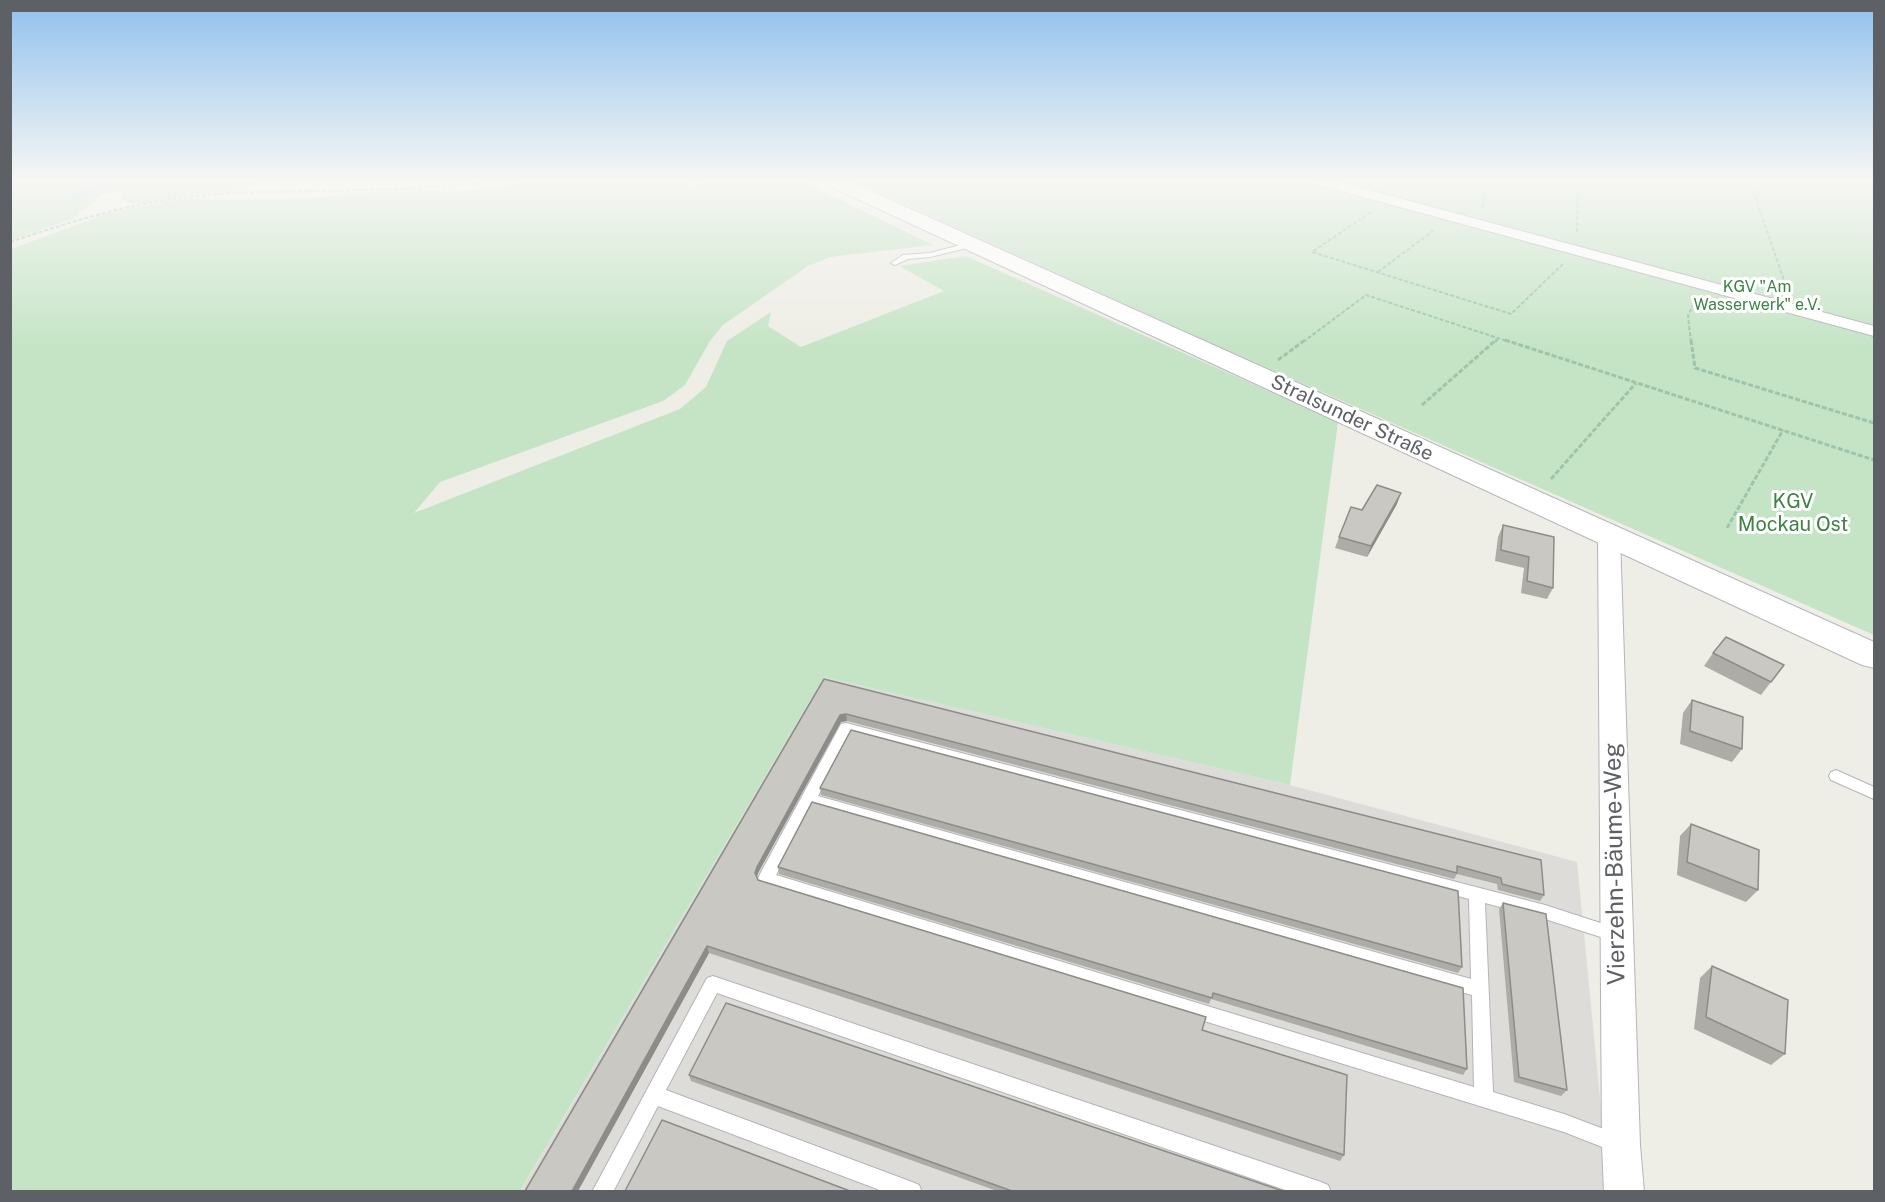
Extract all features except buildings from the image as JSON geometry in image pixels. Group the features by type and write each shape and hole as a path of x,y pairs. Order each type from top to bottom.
{"street":[{"name":"Stralsunder Straße","path":"952,235 1875,656"},
{"path":"1521,235 1875,331"},
{"name":"Vierzehn-Bäume-Weg","path":"1609,536 1621,1145 1624,1191"}],"lane":[{"path":"895,263 906,257 930,255 972,244"},
{"path":"1617,935 1545,912 846,728 766,879 1564,1123 1621,1145"},
{"path":"1836,776 1875,793"},
{"path":"808,799 1480,989"},
{"path":"1477,894 1484,1099"},
{"path":"602,1191 713,984 1321,1191"},
{"path":"654,1095 912,1191"}],"path":[{"path":"10,242 31,235"},
{"path":"1337,235 1312,252 1511,314 1577,250 1577,235"},
{"path":"1377,273 1428,235"},
{"path":"1769,235 1795,309"},
{"path":"1703,284 1688,316 1695,368 1875,423"},
{"path":"1275,362 1366,295 1875,460"},
{"path":"1422,405 1499,338"},
{"path":"1551,479 1636,383"},
{"path":"1727,528 1783,430"}],"shaded area":[{"path":"824,677 1290,785 1577,862 1609,1191 520,1192"}],"green space":[{"path":"11,235 25,235 11,240"},
{"path":"48,235 913,235 933,245 830,257 808,266 723,325 710,341 685,385 663,401 440,482 414,513 680,409 706,387 727,341 771,312 768,326 801,347 944,291 899,266 966,256 1338,422 1290,785 824,677 520,1191 11,1191 11,249"},
{"path":"973,235 1874,235 1874,635 1213,344"}],"park label":[{"name":"KGV \"Am Wasserwerk\" e.V.","path":"1757,296"},
{"name":"KGV Mockau Ost","path":"1793,514"}]}
